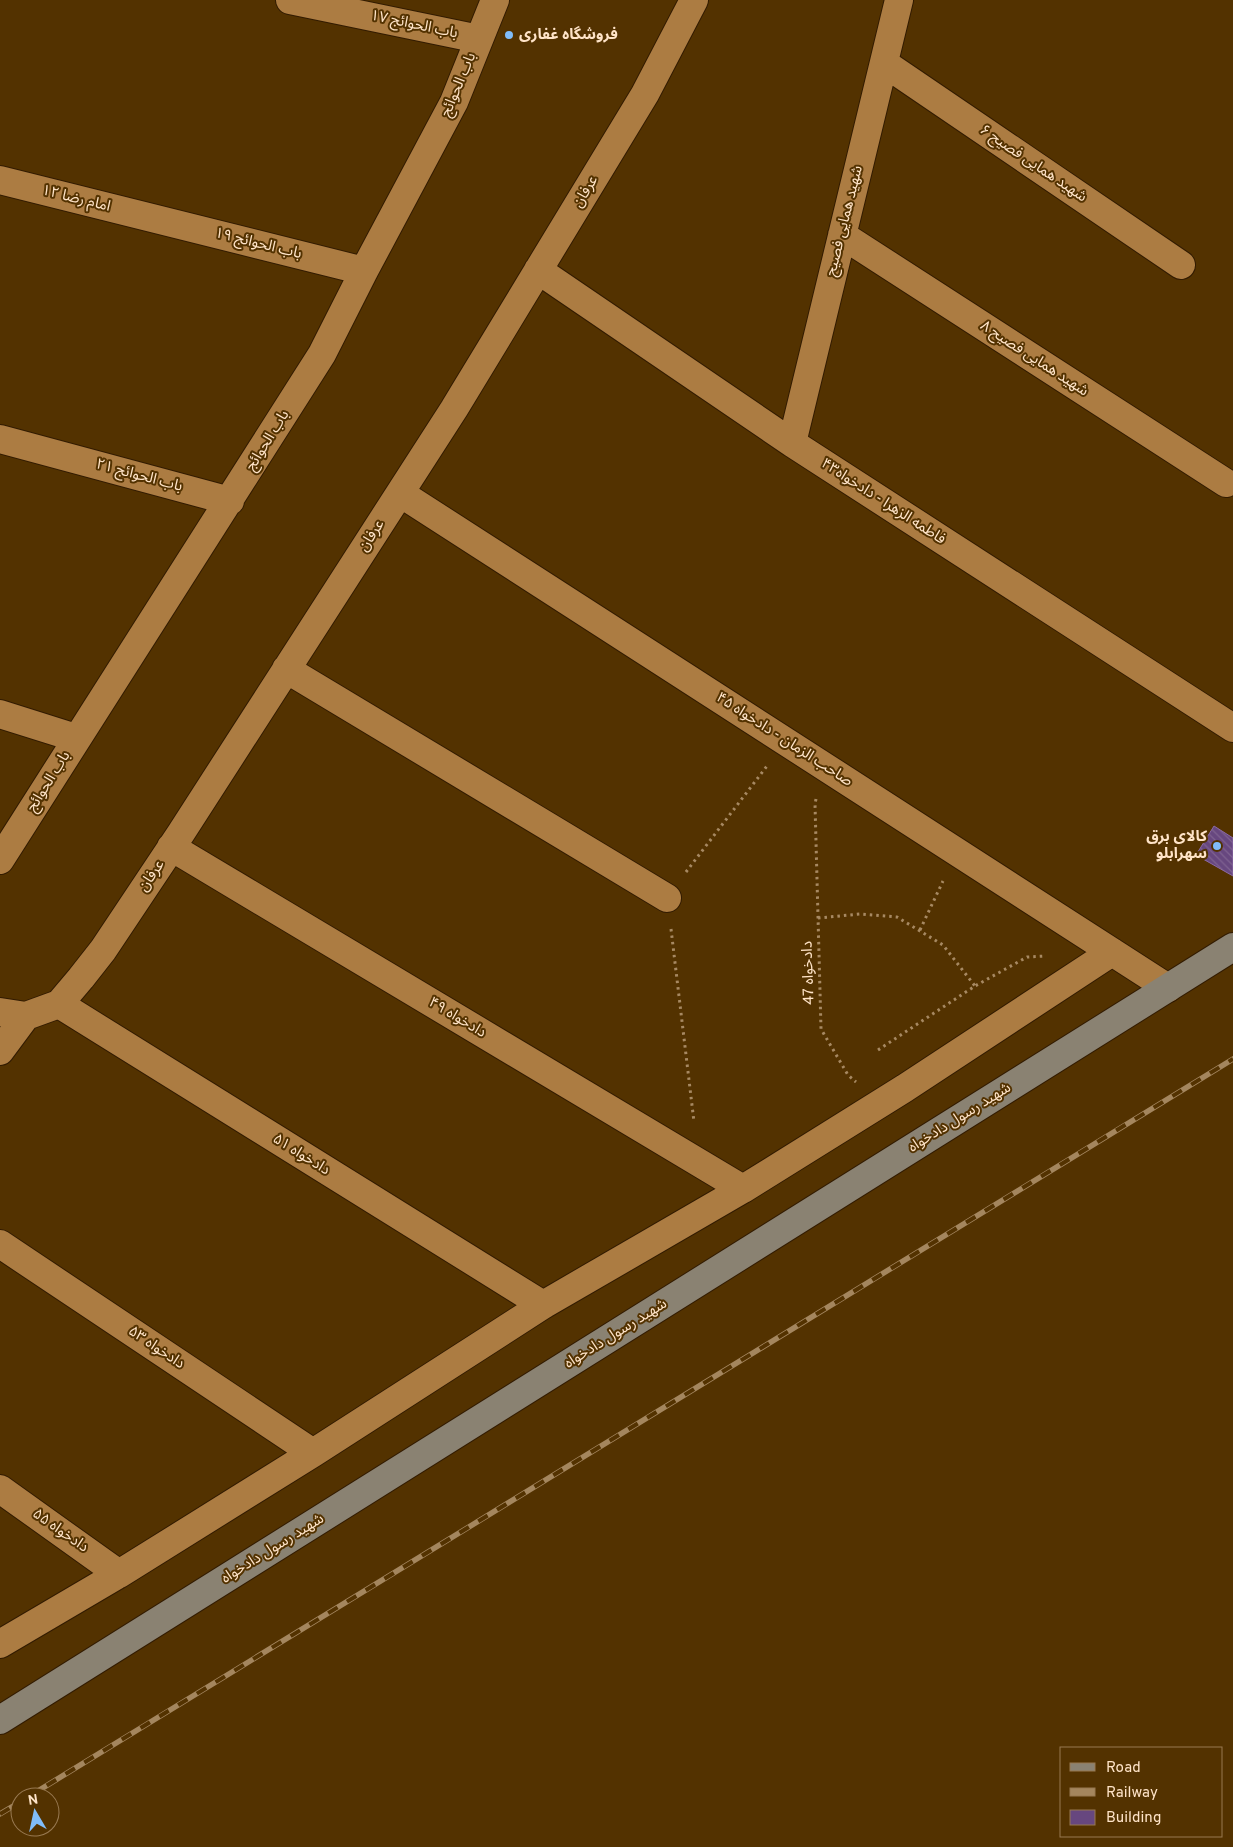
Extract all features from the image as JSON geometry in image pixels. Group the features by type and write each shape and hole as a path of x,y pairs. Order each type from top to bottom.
{"street":[{"name":"باب الحوائج ۱۷","path":"290,0 479,39"},
{"name":"باب الحوائج","path":"0,860 322,354 454,102 495,0"},
{"name":"عرفان","path":"0,1012 26,1016 59,1004 102,950 171,847 454,409 645,94 694,0"},
{"name":"شهید همایی فصیح","path":"792,443 899,0"},
{"name":"شهید همایی فصیح ۶","path":"884,63 1181,265"},
{"name":"امام رضا ۱۲","path":"0,180 152,218"},
{"name":"باب الحوائج ۱۹","path":"152,218 364,271"},
{"name":"شهید همایی فصیح ۸","path":"842,235 1226,483"},
{"name":"فاطمه الزهرا - دادخواه۴۳","path":"538,270 792,443 1233,728"},
{"name":"باب الحوائج ۲۱","path":"0,439 230,501"},
{"name":"صاحب الزمان - دادخواه ۴۵","path":"400,493 1168,988"},
{"path":"286,669 667,898"},
{"path":"0,714 76,738"},
{"name":"دادخواه ۴۹","path":"171,847 743,1189"},
{"name":"شهید رسول دادخواه","path":"0,1720 1233,947"},
{"path":"0,1644 119,1574 313,1453 543,1305 743,1189 1112,952"},
{"name":"دادخواه ۵۱","path":"59,1004 543,1305"},
{"path":"0,1051 26,1016"},
{"name":"دادخواه ۵۳","path":"0,1244 313,1453"},
{"name":"دادخواه ۵۵","path":"0,1489 119,1574"}],"path":[{"path":"698,1162 667,898 786,741"},
{"name":"دادخواه 47","path":"824,766 815,804 822,1029 848,1075 878,1104"},
{"path":"920,930 957,852"},
{"path":"818,918 860,914 897,917 943,945 975,986"},
{"path":"878,1050 975,986 1027,957 1055,955"}],"building":[{"name":"کالای برق سهرابلو","path":"1214,826 1233,838 1233,876 1196,855"}],"railway":[{"path":"44,1787 1233,1059"},
{"path":"0,1814 10,1808"}],"place":[{"name":"فروشگاه غفاری","path":"509,35"},
{"name":"کالای برق سهرابلو","path":"1217,846"}]}
